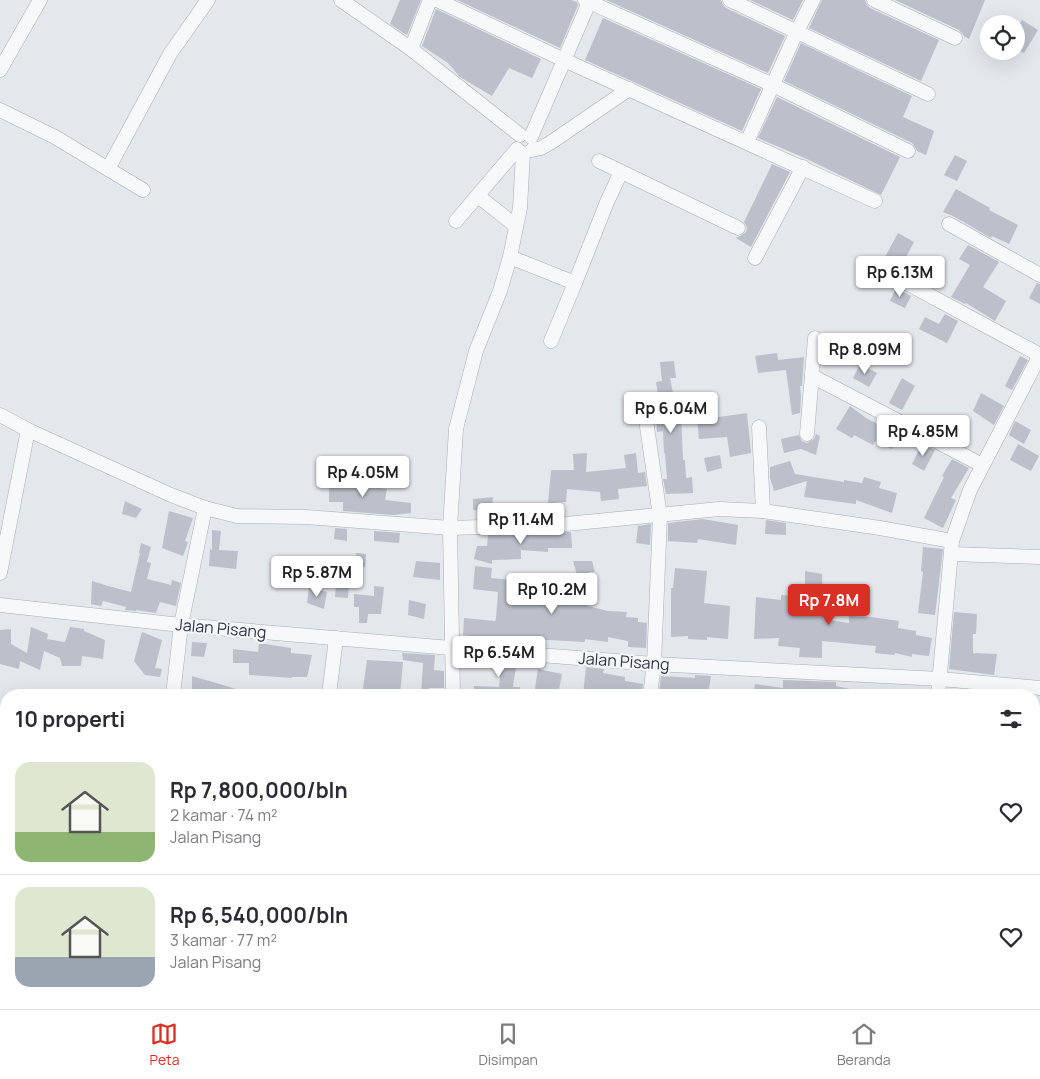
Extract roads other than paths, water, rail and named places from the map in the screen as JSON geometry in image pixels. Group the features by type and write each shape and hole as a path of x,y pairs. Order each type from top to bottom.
{"street":[{"path":"0,70 40,0"},
{"path":"108,169 170,54 208,0"},
{"path":"341,0 411,49 525,145 541,148 629,89"},
{"path":"411,49 430,0"},
{"path":"437,0 564,60 875,201"},
{"path":"730,0 928,94"},
{"path":"747,142 813,0"},
{"path":"874,0 956,38"},
{"path":"456,221 525,145 564,60 588,1 773,86 908,151"},
{"path":"0,110 55,137 143,190"},
{"path":"453,689 450,528 456,429 476,351 495,306 510,257 520,208 525,145"},
{"path":"599,161 738,228"},
{"path":"755,258 803,167"},
{"path":"551,341 621,172"},
{"path":"478,196 516,226"},
{"path":"949,224 1040,275"},
{"path":"510,257 575,283"},
{"path":"888,273 1040,355 970,490 951,547 939,689"},
{"path":"807,434 815,338"},
{"path":"812,376 982,465"},
{"path":"0,416 123,474 205,508 237,516 306,518 450,528 566,524 719,509 763,511 880,528 951,547 1040,556"},
{"path":"646,420 660,516 654,664 651,689"},
{"path":"759,427 763,511"},
{"path":"0,573 28,430"},
{"path":"174,689 181,625 205,508"},
{"name":"Jalan Pisang","path":"0,605 181,625 451,648 654,664 940,679 1040,688"},
{"path":"330,689 336,638"}]}
